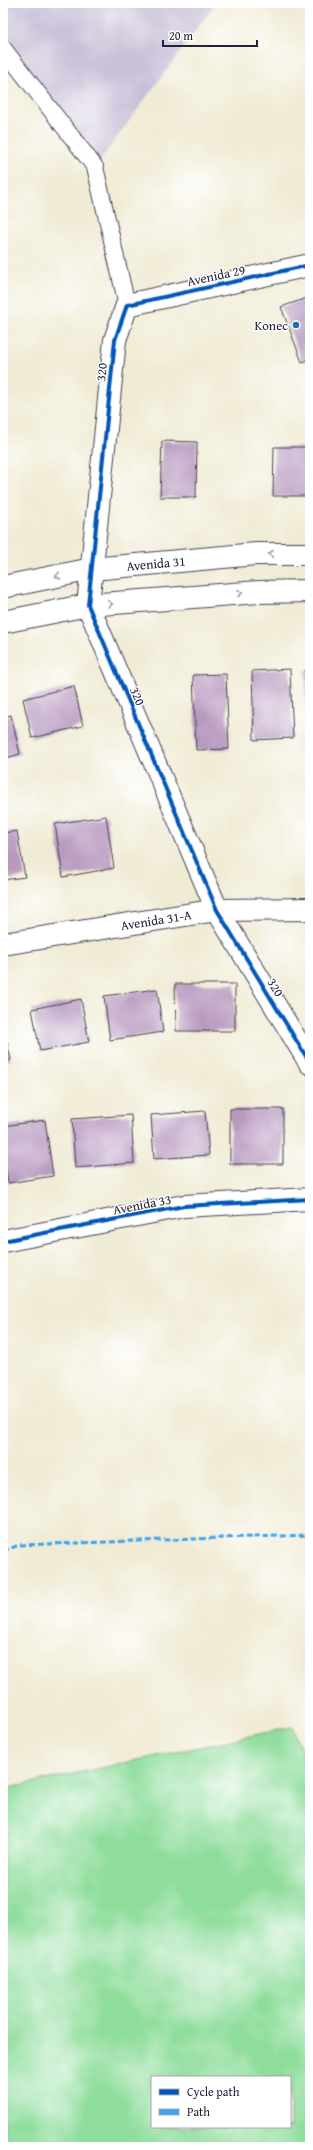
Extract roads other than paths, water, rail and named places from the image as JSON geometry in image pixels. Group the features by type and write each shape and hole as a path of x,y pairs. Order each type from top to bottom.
{"street":[{"name":"Avenida 29","path":"127,304 310,265"},
{"name":"320","path":"127,304 115,340 88,605 217,910 310,1063"},
{"name":"Avenida 31","path":"3,587 92,569 256,554 310,554"},
{"path":"3,622 88,605 259,592 310,591"},
{"name":"Avenida 31-A","path":"3,944 217,910 310,909"},
{"name":"Avenida 33","path":"3,1241 184,1206 310,1199"}],"lane":[{"path":"3,48 95,167 127,304"}],"place":[{"name":"Konec","path":"296,325"}]}
